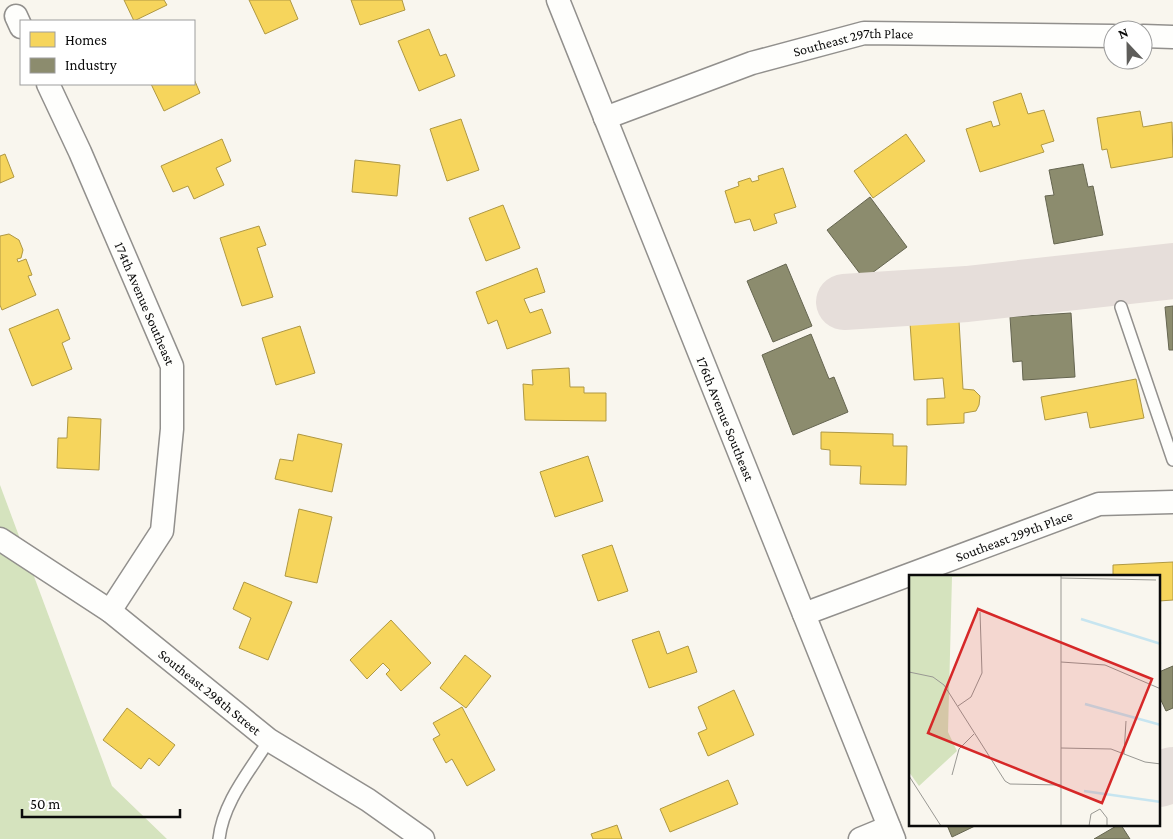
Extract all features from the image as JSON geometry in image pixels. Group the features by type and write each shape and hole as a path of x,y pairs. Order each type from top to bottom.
{"street":[{"name":"176th Avenue Southeast","path":"558,0 891,833"},
{"name":"Southeast 297th Place","path":"605,118 752,63 864,33 1103,36"},
{"path":"1153,36 1173,37"},
{"name":"174th Avenue Southeast","path":"48,85 80,152 172,366 172,429 162,531 110,611"},
{"name":"Southeast 299th Place","path":"804,614 1099,504 1173,502"},
{"name":"Southeast 298th Street","path":"0,539 110,611 269,740 368,800 423,839"},
{"path":"860,839 891,833"}],"lane":[{"path":"1121,307 1173,460"},
{"path":"219,839 221,824 232,799 269,740"}],"green space":[{"path":"0,485 112,786 167,839 0,839"}],"building: Homes":[{"path":"124,0 164,0 167,5 136,20 134,20"},
{"path":"249,0 290,0 298,19 265,34"},
{"path":"351,0 402,0 405,10 360,25"},
{"path":"429,29 440,56 446,54 455,76 419,91 398,41"},
{"path":"195,81 200,93 164,111 151,85 195,85"},
{"path":"1021,93 1028,114 1044,110 1054,141 1041,145 1044,152 980,172 966,129 991,121 993,127 1000,125 993,102"},
{"path":"1140,111 1143,127 1172,122 1173,157 1111,168 1107,149 1102,150 1097,118"},
{"path":"461,119 479,170 447,181 430,129"},
{"path":"906,134 925,161 873,198 854,171"},
{"path":"222,139 231,161 216,168 224,185 194,199 188,186 173,192 161,166"},
{"path":"5,154 14,177 0,183 0,156"},
{"path":"355,160 400,165 397,196 352,192"},
{"path":"783,168 796,207 774,214 777,223 754,231 750,219 735,223 725,191 739,186 738,182 750,178 752,182 759,180 758,176"},
{"path":"503,205 520,248 486,261 469,218"},
{"path":"259,226 266,245 257,248 273,297 242,306 220,238"},
{"path":"9,234 19,240 23,250 21,258 17,259 18,262 26,259 32,275 28,276 36,295 2,310 0,305 0,236"},
{"path":"537,268 545,292 524,299 530,313 542,309 551,333 507,349 497,320 488,324 476,292"},
{"path":"58,309 70,339 62,343 72,369 32,386 9,329"},
{"path":"959,321 963,389 974,390 980,396 979,405 976,411 964,413 964,423 927,425 927,399 945,398 943,378 914,380 910,323"},
{"path":"300,326 315,373 276,385 262,338"},
{"path":"569,368 570,387 584,387 584,393 606,393 606,421 525,420 523,384 533,385 532,370"},
{"path":"1136,379 1144,418 1090,428 1087,412 1045,420 1041,397"},
{"path":"68,417 101,419 99,470 57,468 58,438 67,438"},
{"path":"821,432 893,434 893,446 907,446 906,485 860,484 861,466 830,465 830,450 821,449"},
{"path":"298,434 342,444 332,492 275,479 280,459 293,461"},
{"path":"588,456 603,501 555,517 540,472"},
{"path":"299,509 332,517 317,583 285,576"},
{"path":"612,545 628,591 598,601 582,555"},
{"path":"1173,562 1173,600 1160,601 1160,575 1113,575 1113,565"},
{"path":"244,582 292,602 268,660 239,648 251,618 233,609"},
{"path":"391,620 431,663 401,691 386,674 390,670 383,663 367,679 350,660"},
{"path":"659,631 667,654 688,646 697,672 649,688 632,640"},
{"path":"465,655 491,676 466,708 440,688"},
{"path":"734,690 754,735 708,756 698,733 707,729 698,707"},
{"path":"462,707 495,770 467,786 452,759 446,763 433,739 440,735 433,723"},
{"path":"127,708 175,745 159,766 149,758 141,769 103,740"},
{"path":"728,780 738,804 670,832 660,809"},
{"path":"617,825 622,839 593,839 591,834"}],"building: Industry":[{"path":"1083,164 1088,187 1093,186 1103,235 1054,244 1045,196 1054,195 1049,170"},
{"path":"870,197 907,247 864,279 827,230"},
{"path":"786,264 812,326 773,342 747,281"},
{"path":"1173,306 1173,350 1169,350 1165,307"},
{"path":"1071,313 1075,377 1023,380 1022,361 1013,362 1010,317"},
{"path":"811,334 829,379 834,377 848,412 793,435 762,355"},
{"path":"1173,666 1173,708 1166,711 1160,698 1160,672"},
{"path":"947,826 975,826 952,837"},
{"path":"1116,826 1122,826 1130,839 1094,839"}],"taxiway":[{"path":"844,302 967,294 1173,271"},
{"path":"1160,779 1173,775"}]}
